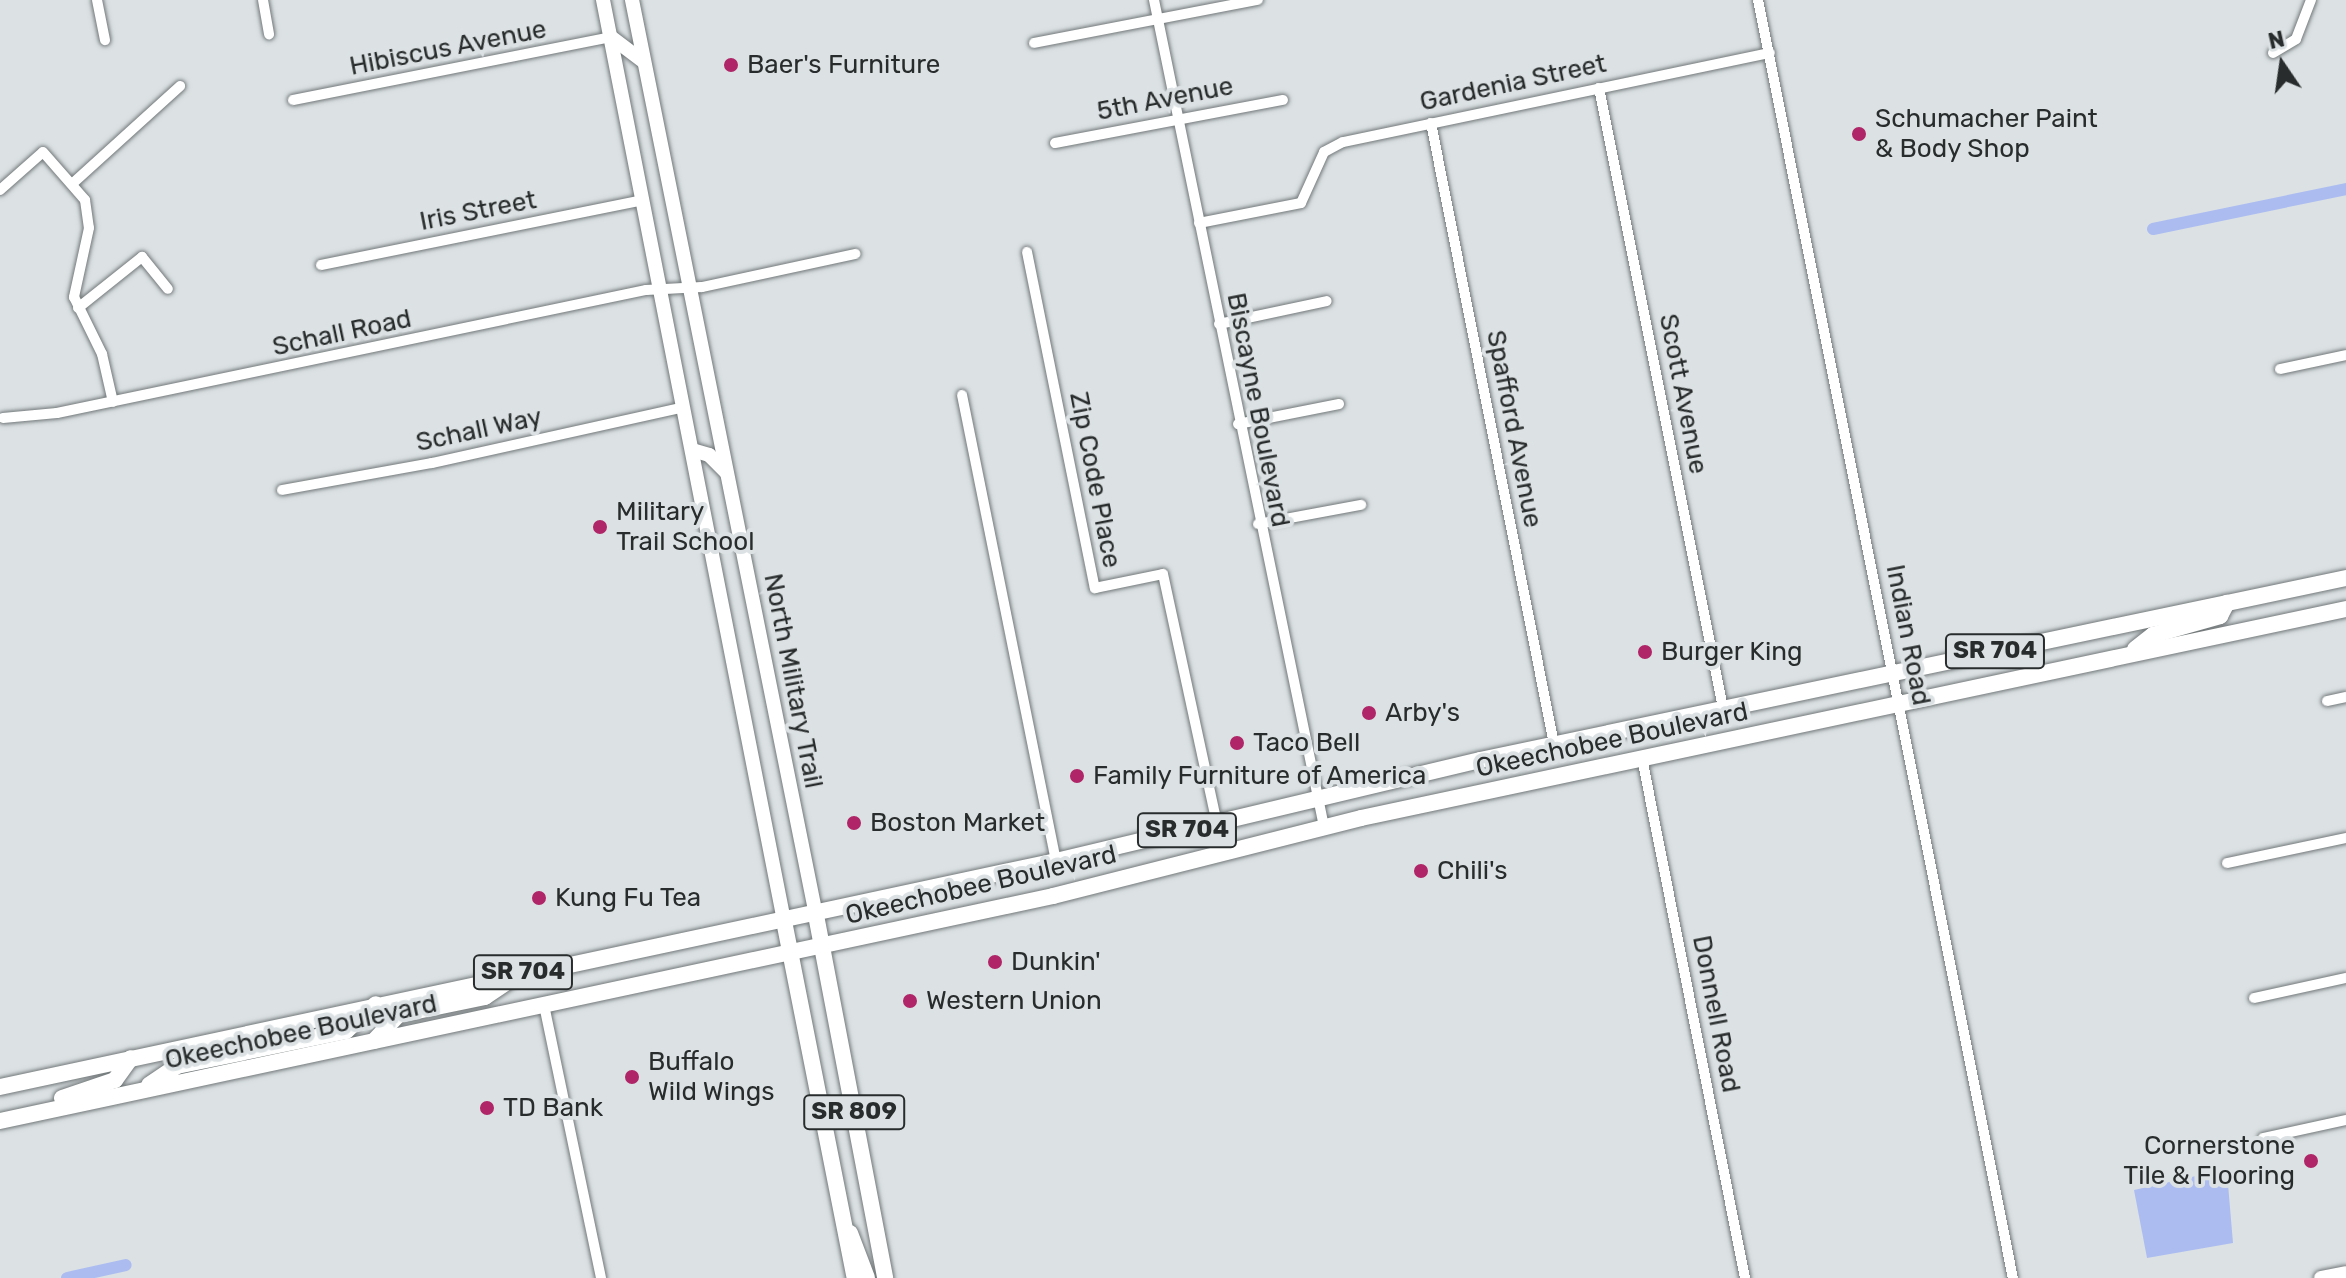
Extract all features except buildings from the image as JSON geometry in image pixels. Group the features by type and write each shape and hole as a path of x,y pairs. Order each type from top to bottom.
{"main road":[{"name":"North Military Trail","path":"603,0 855,1278"},
{"name":"North Military Trail","path":"632,0 815,910 885,1278"},
{"path":"611,37 644,62"},
{"path":"692,450 709,455 726,472"},
{"name":"Okeechobee Boulevard","path":"0,1087 783,916 1056,861 1317,797 1554,744 2346,578"},
{"path":"2131,652 2153,635 2220,616 2227,603"},
{"name":"Okeechobee Boulevard","path":"0,1120 1053,896 1324,827 2131,652 2346,609"},
{"path":"374,1041 398,1015 485,997 520,973"},
{"path":"141,1091 177,1066 346,1031 376,1004"},
{"path":"0,1120 115,1080 131,1058"},
{"path":"843,1221 861,1250 867,1278"},
{"path":"2321,1278 2346,1273"}],"street":[{"path":"97,0 105,40"},
{"path":"263,0 269,34"},
{"name":"Biscayne Boulevard","path":"1154,0 1258,524 1324,827"},
{"path":"1034,43 1258,0"},
{"name":"Indian Road","path":"1758,0 2013,1278"},
{"path":"2273,53 2296,39 2311,0"},
{"name":"Hibiscus Avenue","path":"293,100 611,37"},
{"name":"Gardenia Street","path":"1199,223 1301,203 1317,163 1332,145 1770,53"},
{"path":"72,184 180,86"},
{"name":"Scott Avenue","path":"1599,88 1723,708"},
{"name":"5th Avenue","path":"1055,143 1178,117 1283,100"},
{"name":"Spafford Avenue","path":"1431,123 1554,744"},
{"path":"0,190 43,152 72,184 89,209 73,288 78,308 102,354 113,402"},
{"name":"Iris Street","path":"321,265 644,200"},
{"name":"Zip Code Place","path":"1027,252 1095,588 1163,574 1217,823"},
{"name":"Schall Road","path":"3,418 113,402 661,289 689,288 855,254"},
{"path":"78,308 142,257 168,289"},
{"path":"1219,324 1327,301"},
{"path":"2280,369 2346,355"},
{"path":"962,395 1056,861"},
{"path":"1238,424 1339,404"},
{"name":"Schall Way","path":"282,490 432,463 684,407"},
{"path":"1258,524 1361,505"},
{"path":"2327,701 2346,697"},
{"name":"Donnell Road","path":"1642,758 1745,1278"},
{"path":"2227,863 2346,838"},
{"path":"2254,998 2346,978"},
{"path":"544,1005 601,1278"},
{"path":"2263,1138 2346,1120"}],"water":[{"path":"2209,1173 2225,1176 2228,1184 2233,1243 2147,1258 2134,1190"}],"waterway":[{"path":"2153,229 2346,189"},
{"path":"67,1278 126,1265"}],"place":[{"name":"Baer's Furniture","path":"731,65"},
{"name":"Schumacher Paint & Body Shop","path":"1859,134"},
{"name":"Military Trail School","path":"600,527"},
{"name":"Burger King","path":"1645,652"},
{"name":"Arby's","path":"1369,713"},
{"name":"Taco Bell","path":"1237,743"},
{"name":"Family Furniture of America","path":"1077,776"},
{"name":"Boston Market","path":"854,823"},
{"name":"Chili's","path":"1421,871"},
{"name":"Kung Fu Tea","path":"539,898"},
{"name":"Dunkin'","path":"995,962"},
{"name":"Western Union","path":"910,1001"},
{"name":"Buffalo Wild Wings","path":"632,1077"},
{"name":"TD Bank","path":"487,1108"},
{"name":"Cornerstone Tile & Flooring","path":"2311,1161"}]}
